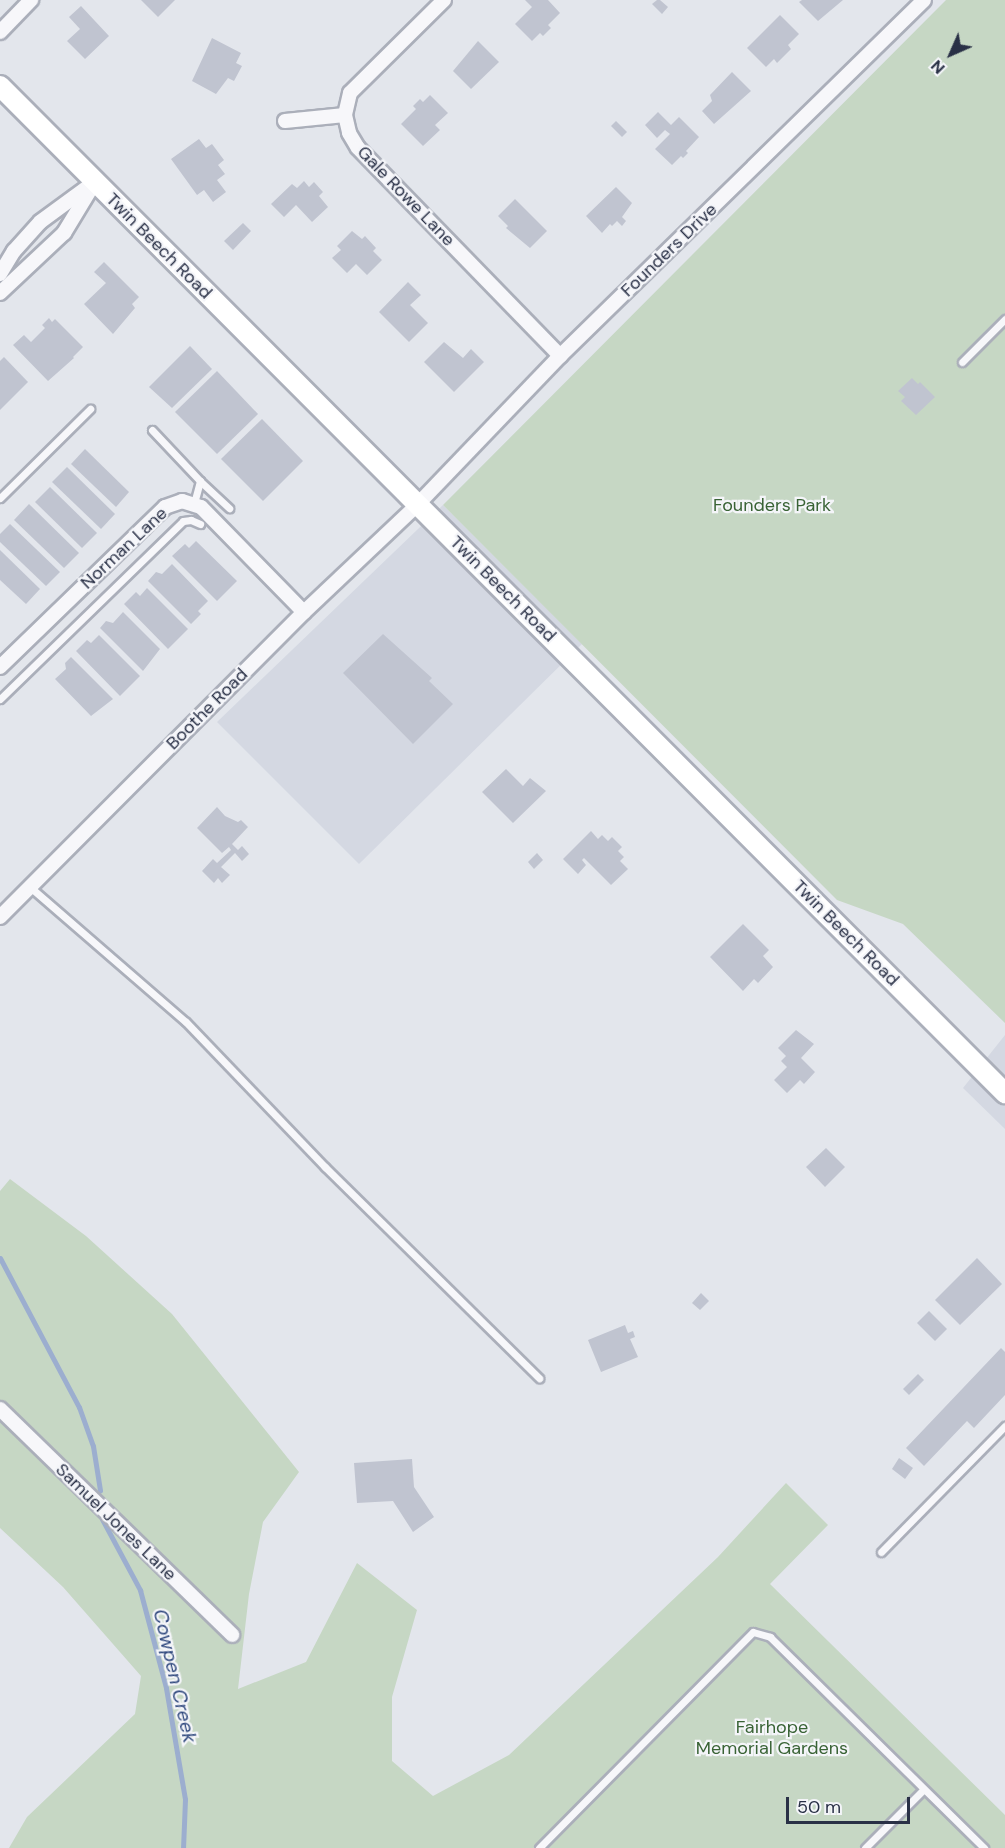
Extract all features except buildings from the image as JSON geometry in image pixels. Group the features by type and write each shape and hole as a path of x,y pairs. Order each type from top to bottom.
{"street":[{"path":"0,32 31,0"},
{"path":"285,121 345,115 350,93 444,0"},
{"name":"Founders Drive","path":"417,505 560,356 924,0"},
{"name":"Twin Beech Road","path":"0,86 1005,1093"},
{"name":"Gale Rowe Lane","path":"345,115 350,133 358,148 560,356"},
{"path":"0,274 14,251 40,222 95,182"},
{"path":"0,293 64,233 95,182"},
{"name":"Norman Lane","path":"0,667 165,507 182,501 201,507 304,612"},
{"name":"Boothe Road","path":"0,917 304,612 417,505"},
{"name":"Samuel Jones Lane","path":"0,1409 232,1635"}],"lane":[{"path":"962,362 1005,319"},
{"path":"0,498 90,409"},
{"path":"152,430 200,481 230,508"},
{"path":"194,504 200,481"},
{"path":"0,699 183,521 191,520 200,524"},
{"path":"30,887 186,1022 325,1167 539,1378"},
{"path":"881,1552 1005,1426"},
{"path":"539,1848 753,1632 770,1637 984,1848"},
{"path":"865,1848 924,1789"}],"shaded area":[{"path":"443,505 582,644 359,864 217,722"},
{"path":"1005,1035 1005,1129 963,1088"}],"green space":[{"name":"Founders Park","path":"946,0 1005,0 1005,1023 903,924 837,900 443,505"},
{"name":"Fairhope Memorial Gardens","path":"10,1179 86,1236 172,1314 299,1472 263,1522 249,1594 238,1689 306,1662 357,1563 417,1610 392,1697 392,1761 433,1796 509,1755 718,1557 786,1483 828,1525 770,1584 1005,1815 1005,1848 9,1848 27,1817 135,1714 141,1676 63,1587 0,1528 0,1191"}],"waterway":[{"name":"Cowpen Creek","path":"0,1258 79,1407 93,1446 100,1490"},
{"name":"Cowpen Creek","path":"102,1519 140,1590 166,1688 185,1799 183,1848"}]}
